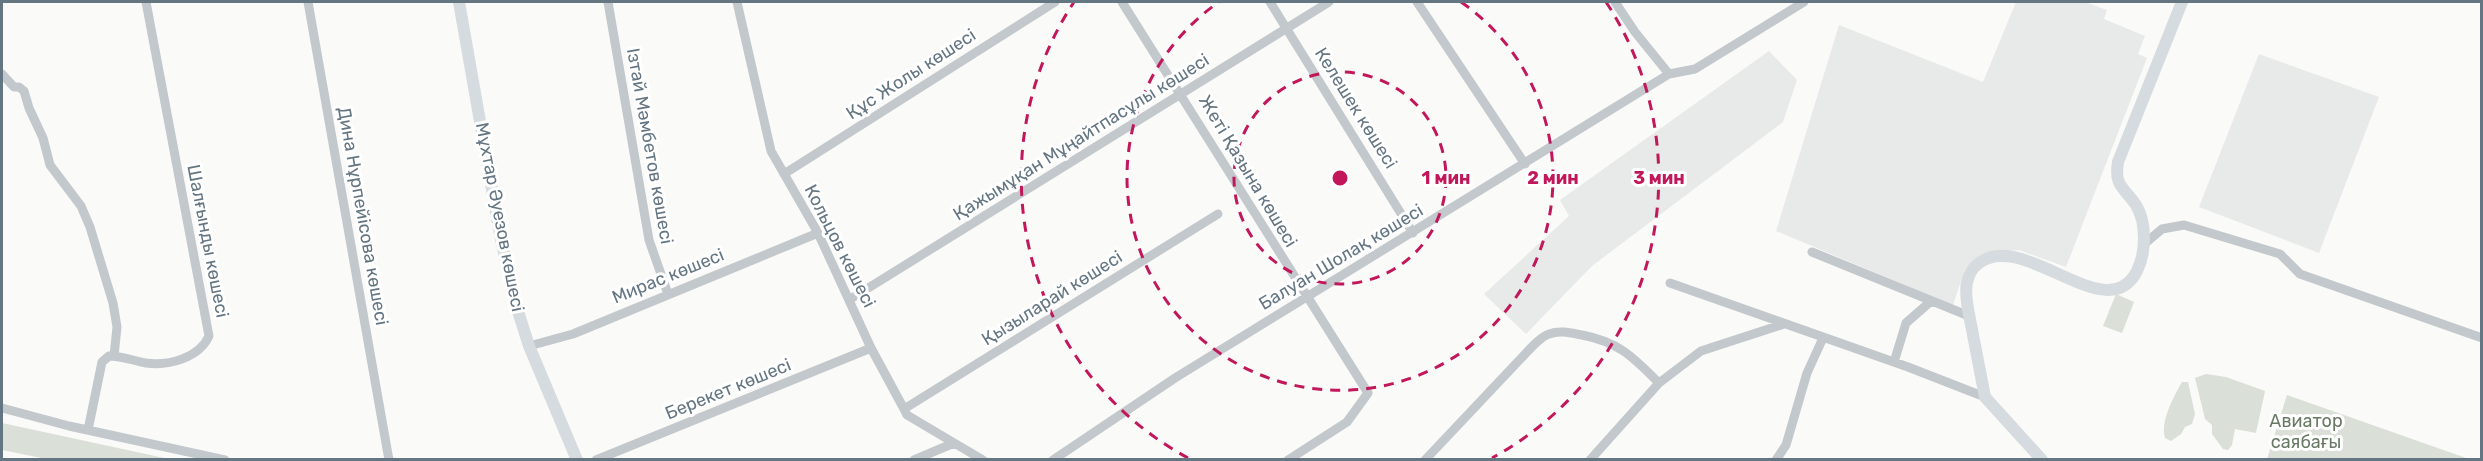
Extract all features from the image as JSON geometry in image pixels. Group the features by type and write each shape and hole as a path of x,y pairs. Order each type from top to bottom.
{"street":[{"name":"Шалғынды көшесі","path":"114,356 150,363 172,362 204,346 209,336 146,2"},
{"name":"Дина Нұрпейісова көшесі","path":"308,2 388,459"},
{"name":"Мұхтар Әуезов көшесі","path":"459,2 500,235 516,305 529,346 577,459"},
{"name":"Ізтай Мәмбетов көшесі","path":"608,2 649,240 668,294"},
{"name":"Кольцов көшесі","path":"737,2 771,151 818,233 871,348 907,415 983,459"},
{"name":"Құс Жолы көшесі","path":"784,174 1055,2"},
{"name":"Жеті Қазына көшесі","path":"1122,2 1368,393 1347,422 1288,459"},
{"name":"Келешек көшесі","path":"1270,2 1413,233"},
{"name":"Қажымұқан Мұңайтпасұлы көшесі","path":"849,300 1329,2"},
{"path":"1417,2 1524,164"},
{"path":"1615,2 1635,32 1669,74"},
{"name":"Балуан Шолақ көшесі","path":"1053,459 1175,378 1669,74 1695,69 1804,2"},
{"path":"1985,397 1966,294 1967,279 1976,265 1989,257 2004,255 2018,257 2083,286 2109,289 2119,287 2132,279 2140,263 2143,245 2141,216 2134,202 2118,184 2118,162 2182,2"},
{"path":"2,74 14,87 19,87 24,91 43,138 50,165 84,211 113,303 117,327 114,356 109,356 102,362 88,430"},
{"name":"Қызыларай көшесі","path":"904,409 1218,214"},
{"path":"2143,245 2163,229 2184,225 2280,254 2300,274 2481,338"},
{"name":"Мирас көшесі","path":"529,346 573,333 818,233"},
{"path":"1812,252 1969,316"},
{"path":"1670,283 1894,362 1985,397 2042,459"},
{"path":"1894,362 1906,323 1930,302"},
{"path":"1590,459 1659,383 1701,351 1784,324"},
{"path":"1425,459 1521,358 1542,338 1551,333 1576,334 1615,345 1632,356 1659,383"},
{"path":"1776,459 1790,435 1807,373 1823,338"},
{"name":"Берекет көшесі","path":"596,459 871,348"},
{"path":"2,408 88,430 225,459"},
{"path":"914,459 954,443"}],"shaded area":[{"path":"2016,2 2085,2 2107,10 2104,19 2145,36 2138,54 2147,58 2066,267 2019,250 1986,253 1965,269 1953,305 1776,231 1839,25 1983,82"},
{"path":"1769,51 1797,80 1783,122 1592,266 1526,334 1484,294 1569,216 1560,200"},
{"path":"2259,54 2379,97 2319,253 2199,207"}],"green space":[{"path":"2116,294 2134,302 2122,333 2103,326"},
{"path":"2206,374 2226,377 2265,391 2256,433 2235,429 2232,445 2228,450 2223,449 2212,434 2212,425 2205,419 2195,378"},
{"path":"2182,382 2188,382 2195,414 2192,424 2185,427 2181,434 2171,441 2165,438 2164,424"},
{"name":"Авиатор саябағы","path":"2287,395 2469,459 2267,459"},
{"path":"2,423 169,459 46,459 2,450"}]}
